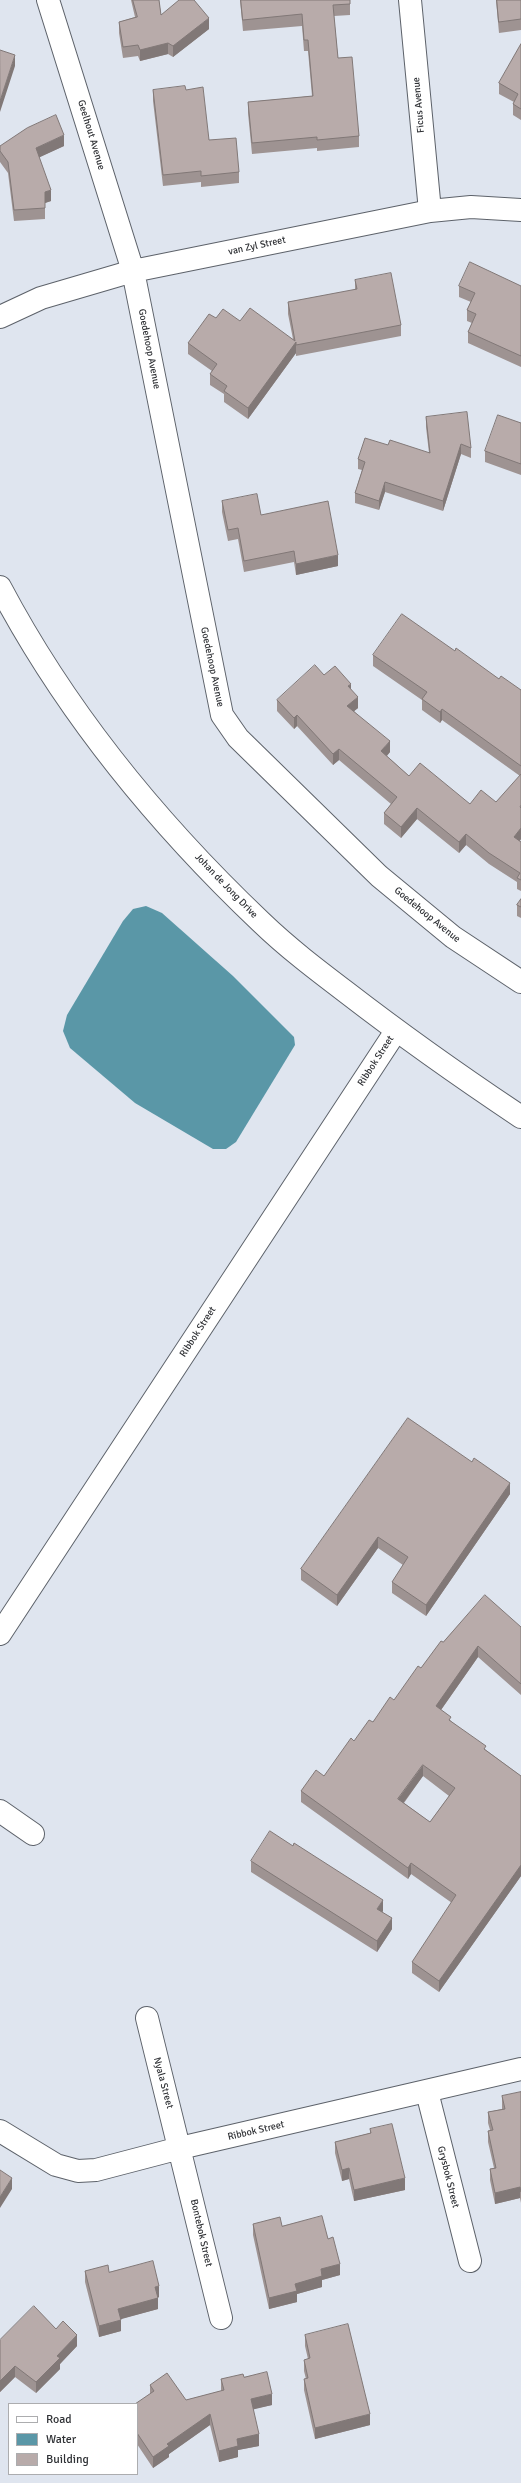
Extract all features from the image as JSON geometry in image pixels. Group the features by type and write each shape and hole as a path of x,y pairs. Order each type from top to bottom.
{"street":[{"name":"Geelhout Avenue","path":"48,0 133,271"},
{"name":"Ficus Avenue","path":"410,0 430,211"},
{"name":"van Zyl Street","path":"0,317 41,298 133,271 430,211 471,207 521,210"},
{"name":"Goedehoop Avenue","path":"133,271 222,715 238,738 379,876 453,937 521,982"},
{"name":"Johan de Jong Drive","path":"0,587 30,640 91,730 172,828 262,923 304,959 396,1031 521,1117"},
{"name":"Ribbok Street","path":"0,1634 396,1031"},
{"path":"0,1811 33,1834"},
{"name":"Nyala Street","path":"147,2018 180,2148"},
{"name":"Ribbok Street","path":"0,2131 56,2165 78,2171 96,2170 180,2148 521,2069"},
{"name":"Grysbok Street","path":"427,2092 470,2261"},
{"name":"Bontebok Street","path":"180,2148 221,2318"}],"water":[{"path":"146,906 162,913 233,976 294,1037 295,1045 236,1142 226,1149 213,1149 135,1103 70,1048 63,1031 67,1015 123,921 133,909"}],"building":[{"path":"133,0 159,0 161,15 179,0 194,0 209,18 173,46 168,43 140,50 138,45 123,47 119,22 137,17"},
{"path":"241,0 350,0 350,4 333,5 338,58 352,57 359,136 317,140 317,137 252,143 248,102 313,96 308,40 304,40 302,14 243,20"},
{"path":"497,0 521,0 521,19 499,22"},
{"path":"521,44 521,109 513,104 518,94 499,83"},
{"path":"0,50 15,55 0,101"},
{"path":"185,86 186,90 203,87 209,140 236,138 239,172 201,176 201,171 163,175 153,90"},
{"path":"56,115 64,135 36,148 51,190 45,192 45,208 14,210 8,162 0,151 0,146 27,128"},
{"path":"470,262 521,286 521,356 468,332 476,314 467,310 475,293 459,286"},
{"path":"391,273 401,325 296,345 296,342 248,408 224,391 227,386 210,374 217,364 188,343 209,314 216,318 223,309 240,321 250,308 295,341 288,302 357,289 355,280"},
{"path":"467,412 471,448 461,444 443,501 385,482 379,501 355,493 365,462 358,459 365,438 388,445 390,440 430,453 426,417"},
{"path":"498,415 521,423 521,464 485,451"},
{"path":"257,494 261,515 328,501 338,555 296,564 294,551 244,561 238,528 228,530 222,501"},
{"path":"402,614 455,651 456,648 499,679 501,676 521,690 521,766 442,709 440,712 422,699 427,692 373,655"},
{"path":"315,665 324,675 335,666 351,684 348,686 358,697 347,706 390,741 381,751 409,776 420,763 470,804 481,790 496,802 521,774 521,828 514,837 521,842 521,880 517,878 520,873 489,853 466,834 459,842 417,808 401,827 384,813 397,797 339,749 333,754 297,715 294,718 277,700"},
{"path":"521,899 521,907 517,905"},
{"path":"408,1418 472,1462 474,1458 510,1483 426,1605 392,1582 408,1557 378,1537 337,1595 301,1569"},
{"path":"485,1595 521,1627 521,1684 478,1646 436,1706 451,1717 449,1720 486,1746 484,1749 521,1776 521,1865 439,1981 412,1962 456,1895 411,1863 408,1868 301,1791 316,1770 324,1776 351,1738 354,1741 369,1720 373,1722 390,1697 394,1700 418,1666 421,1668 441,1641 443,1642","holes":["423,1765 455,1788 430,1822 398,1799"]},
{"path":"270,1831 293,1846 294,1843 383,1900 377,1909 392,1918 377,1941 251,1861"},
{"path":"521,2092 521,2192 520,2187 495,2193 490,2169 496,2168 488,2131 493,2130 488,2112 505,2109 502,2096"},
{"path":"392,2124 405,2178 354,2190 349,2168 342,2170 335,2142 371,2133 370,2129"},
{"path":"0,2170 12,2178 0,2197"},
{"path":"322,2216 328,2239 333,2237 340,2264 321,2269 322,2276 295,2284 297,2291 269,2298 253,2224 280,2217 282,2226"},
{"path":"153,2261 159,2286 155,2287 158,2298 118,2309 121,2320 99,2326 85,2271 108,2265 109,2272"},
{"path":"34,2306 56,2329 63,2321 77,2335 57,2356 60,2358 36,2382 15,2366 0,2381 0,2340"},
{"path":"348,2324 370,2414 315,2428 304,2379 308,2378 304,2360 310,2358 305,2335"},
{"path":"267,2372 272,2394 251,2399 259,2434 237,2439 238,2446 219,2451 210,2414 167,2444 169,2446 153,2457 138,2434 138,2403 136,2403 154,2391 150,2385 167,2373 186,2400 224,2390 221,2379 243,2374 244,2377"}]}
